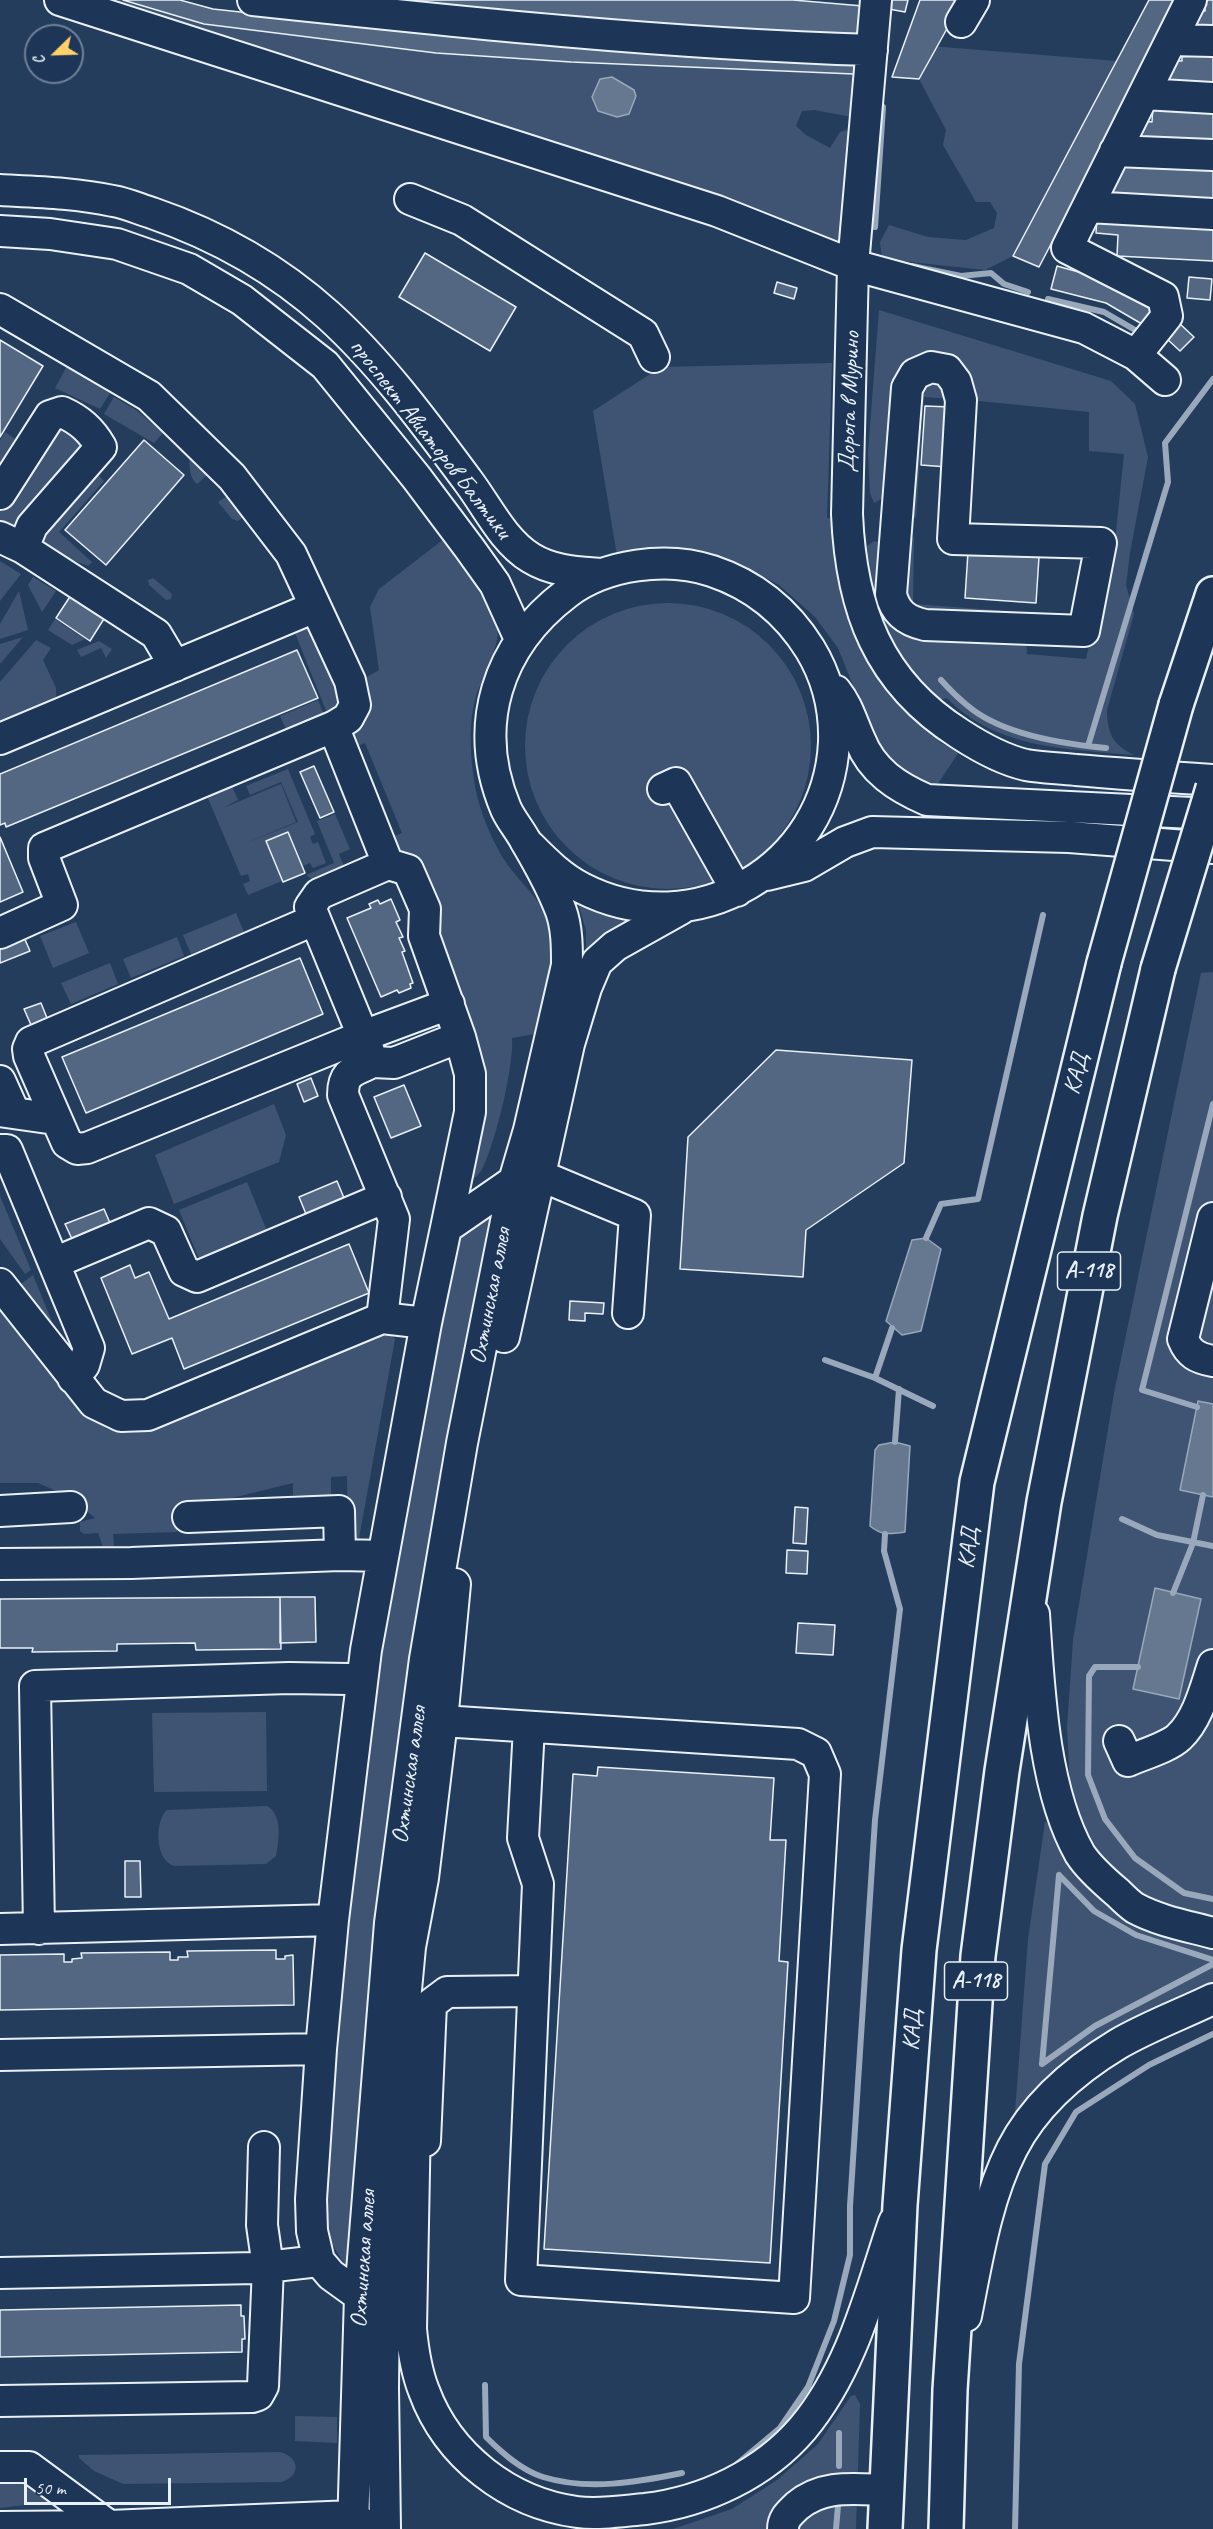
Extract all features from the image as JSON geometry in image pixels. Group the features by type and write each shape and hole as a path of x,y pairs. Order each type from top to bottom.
{"highway":[{"name":"КАД","path":"885,2529 900,2205 919,1950 977,1482 1104,963 1176,705 1213,594"},
{"name":"А-118","path":"946,2529 950,2390 978,1956 1031,1575 1100,1216 1158,969 1213,788"}],"street":[{"path":"60,0 717,211 853,265 1084,328 1136,355 1165,380"},
{"path":"253,0 533,30 783,47 872,50"},
{"name":"Дорога в Мурино","path":"876,0 853,265 847,527 856,591 869,629 887,665 911,697 943,723 979,746 1025,765 1213,780"},
{"path":"1136,355 1167,316 1163,297 1067,248 1191,0"},
{"path":"1171,40 1213,41"},
{"path":"1144,94 1213,98"},
{"path":"1115,151 1213,155"},
{"name":"проспект Авиаторов Балтики","path":"0,190 45,192 114,201 181,223 235,248 269,270 328,315 376,363 450,457 513,544 531,558 562,571 603,574"},
{"path":"410,199 462,220 643,334 654,357"},
{"path":"1088,207 1213,214"},
{"name":"проспект Авиаторов Балтики","path":"0,231 50,234 117,244 189,269 242,300 325,365 409,468 495,584 520,639"},
{"path":"0,309 149,396 232,477 291,554 350,681 355,705 348,718 335,726 44,848 44,858 62,905 0,933"},
{"path":"931,367 947,370 956,382 961,400 953,539 1101,543 1084,631 925,625 913,622 893,606 891,594 905,525 907,388 915,374 931,367"},
{"path":"0,494 50,416 62,412 79,420 94,435 101,447 32,526 11,542 156,634 175,666"},
{"path":"847,527 905,525"},
{"path":"526,842 559,873 581,888 615,902 650,908 686,907 712,901 764,875 785,857 803,835 828,785 833,758 834,730 831,702 817,660 798,630 773,604 743,584 710,570 674,564 638,565 603,574 571,589 543,612 520,639 503,671 495,697 490,741 495,777 504,803 562,912 567,939 567,965 560,1038"},
{"path":"0,739 315,607"},
{"path":"823,675 840,695 852,716 871,763 903,789 927,800 1213,814"},
{"path":"335,726 388,864"},
{"path":"663,789 675,783 736,891"},
{"path":"764,875 804,866 845,842 872,832 1069,837 1213,848"},
{"path":"360,2296 331,2275 319,2261 312,2231 311,2199 321,2049 333,1920 361,1681 426,1323 470,1112 470,1074 460,1037 449,1004 424,936 425,909 408,870 388,864 319,894 310,907 314,920 368,1049 394,1063 460,1037"},
{"path":"560,1038 597,962 623,941 686,907"},
{"path":"314,920 31,1042 28,1049 29,1056 67,1143 77,1149 87,1148 368,1049 449,1004"},
{"name":"Охтинская аллея","path":"385,2529 383,2388 387,2257 400,2043 410,1947 423,1878 442,1721 455,1584 483,1436 526,1178 529,1130 560,1038"},
{"path":"368,1049 343,1081 343,1095 394,1219 382,1318"},
{"path":"0,1081 7,1112 55,1119"},
{"path":"0,1150 7,1150 89,1348 84,1365 73,1378"},
{"path":"446,1228 526,1178 635,1215 628,1313"},
{"name":"Охтинская аллея","path":"359,2525 360,2296 390,1923 425,1659 462,1443 526,1178"},
{"path":"54,1263 149,1223 166,1231 184,1271 197,1277 386,1197"},
{"path":"1213,1218 1183,1339 1188,1352 1200,1358 1213,1360"},
{"path":"0,1284 94,1403 121,1416 148,1415 382,1318 426,1323"},
{"path":"0,1510 70,1507"},
{"path":"188,1517 339,1511 339,1555"},
{"path":"0,1564 131,1563 339,1555 383,1556"},
{"path":"1031,1575 1040,1693 1049,1755 1062,1811 1081,1855 1107,1884 1134,1908 1171,1922 1213,1933"},
{"path":"1119,1741 1128,1761 1178,1738 1191,1722 1203,1696 1213,1665"},
{"path":"39,1929 35,1686 289,1678 361,1681"},
{"path":"442,1721 529,1726 798,1744 816,1753 825,1774 794,2298 521,2280 538,1884 523,1838 529,1726"},
{"path":"423,1878 411,2276 411,2329 414,2359 424,2392 441,2425 456,2447 484,2473 516,2494 548,2506 579,2512 661,2507 706,2496 741,2478 773,2456 802,2429 834,2386 851,2347 900,2205"},
{"path":"0,1929 333,1920"},
{"path":"411,2276 426,2138 431,2004 447,1992 533,1991"},
{"path":"950,2390 980,2247 994,2194 1012,2149 1038,2109 1075,2074 1120,2043 1213,1999"},
{"path":"0,2055 321,2049"},
{"path":"0,2401 252,2397 258,2395 263,2386 268,2267 262,2225 264,2147"},
{"path":"0,2273 268,2267 319,2261"},
{"path":"0,2467 29,2467 110,2526"},
{"path":"783,2529 783,2522 789,2514 818,2492 832,2489 887,2490"},
{"path":"0,2528 359,2525"}],"shaded area":[{"path":"101,0 124,0 204,24 436,53 571,62 858,74 851,117 815,110 802,111 796,126 806,135 830,148 840,132 846,130 850,133 847,241 837,241 733,199"},
{"path":"930,46 1117,61 1013,256 985,270 882,259 880,242 889,225 928,237 966,240 994,228 997,213 990,202 976,202 943,145 946,130 919,79"},
{"path":"612,77 634,90 636,96 629,114 617,117 598,111 592,97 600,79"},
{"path":"879,310 1111,381 1135,404 1148,457 1126,585 1134,614 1107,710 1108,725 1116,742 1134,755 1058,748 1010,737 987,728 966,715 947,698 932,702 915,680 886,633 872,592 864,548 874,541 882,543 884,613 1026,638 1027,654 1086,659 1108,561 1113,561 1124,454 1089,451 1089,412 969,400 929,361 887,496 874,503 870,493 868,452"},
{"path":"832,363 827,518 837,519 859,635 878,677 941,743 959,752 935,788 900,777 867,734 856,693 838,648 815,617 779,585 742,565 711,555 678,551 617,556 593,411 661,367"},
{"path":"67,366 110,393 100,409 55,388"},
{"path":"923,383 942,384 952,399 924,397 916,518 910,516 906,499"},
{"path":"114,397 136,410 163,433 154,443 104,414"},
{"path":"62,421 88,448 20,525 10,530 0,526 0,508"},
{"path":"5,432 15,439 0,464 0,441"},
{"path":"192,454 207,470 206,476 197,484 190,472 189,457"},
{"path":"96,473 104,481 59,532 92,562 88,566 40,547 39,539"},
{"path":"227,496 242,513 243,517 238,521 232,519 218,502"},
{"path":"914,537 913,604 1076,616 922,615 904,604 907,540"},
{"path":"444,539 482,589 497,623 497,640 476,696 471,725 472,764 480,806 503,858 546,913 555,939 552,974 535,1034 512,1038 507,1084 498,1122 482,1169 471,1181 482,1124 434,914 408,853 402,856 387,839 402,833 365,743 350,749 352,733 364,720 368,709 360,681 379,670 370,607 379,589"},
{"path":"1082,558 1090,559 1081,616 1076,616"},
{"path":"0,561 21,574 0,601"},
{"path":"33,577 56,591 42,612 28,585"},
{"path":"153,578 172,594 171,599 166,600 149,585 148,580"},
{"path":"19,591 28,630 0,639 0,624"},
{"path":"668,603 696,606 723,614 747,627 769,645 787,667 800,691 808,718 811,746 808,774 800,801 787,825 769,847 747,865 723,878 696,886 668,889 640,886 613,878 589,865 567,847 549,825 536,801 528,774 525,746 528,718 536,691 549,667 567,645 589,627 613,614 640,606"},
{"path":"55,619 85,639 72,645 48,630"},
{"path":"306,628 312,629 343,699 340,707 327,713 295,633"},
{"path":"23,637 1,663 0,663 0,644"},
{"path":"36,640 51,648 43,660 56,688 56,697 0,721 0,682"},
{"path":"99,641 112,649 106,658 101,648 81,657 77,650"},
{"path":"318,700 324,715 287,731 280,716"},
{"path":"288,769 315,834 310,837 313,844 318,842 326,863 313,868 310,863 303,866 288,831 266,841 282,881 248,895 243,884 250,881 248,874 241,876 207,796 220,791 229,779 238,800 223,808 281,784 296,822 239,846 298,822 281,782 250,795 246,786"},
{"path":"335,814 350,849 339,854 345,869 315,881 306,875 334,863 317,821"},
{"path":"577,900 633,918 586,954 586,930"},
{"path":"236,913 244,932 191,954 183,935"},
{"path":"76,922 89,953 53,968 40,936"},
{"path":"177,937 184,956 131,978 123,959"},
{"path":"110,963 118,984 71,1004 61,983"},
{"path":"1213,972 1213,1919 1159,1904 1127,1882 1101,1856 1083,1824 1070,1788 1067,1727 1073,1640 1114,1393 1201,973"},
{"path":"274,1104 286,1135 279,1162 174,1204 155,1155"},
{"path":"247,1182 267,1231 199,1259 179,1210"},
{"path":"0,1196 31,1270 25,1274 0,1239"},
{"path":"494,1211 349,2265 345,2265 330,2241 322,2211 345,1917 375,1683 411,1458 457,1241 468,1226"},
{"path":"926,1238 941,1249 921,1331 902,1335 886,1321 912,1240"},
{"path":"33,1275 57,1334 17,1287"},
{"path":"0,1296 55,1374 107,1429 134,1433 388,1332 395,1339 358,1544 348,1538 347,1476 331,1477 331,1495 293,1495 293,1483 175,1512 177,1532 113,1534 114,1546 110,1549 103,1547 98,1533 84,1534 80,1531 80,1522 95,1518 70,1497 38,1483 0,1483"},
{"path":"1198,1401 1213,1404 1213,1497 1180,1490"},
{"path":"895,1442 910,1446 905,1532 886,1534 870,1526 875,1450 879,1445"},
{"path":"1155,1588 1201,1599 1179,1699 1133,1689"},
{"path":"266,1712 267,1791 154,1792 152,1713"},
{"path":"267,1806 276,1815 279,1836 276,1856 266,1864 174,1866 163,1856 158,1831 167,1810"},
{"path":"1045,1822 1049,1823 1136,1923 1168,1937 1213,1947 1213,1988 1017,2115 1015,2112 1028,1939"},
{"path":"855,2395 860,2404 856,2529 673,2529 732,2509 777,2480 818,2444 851,2396"},
{"path":"295,2416 337,2417 337,2443 295,2441"},
{"path":"280,2452 291,2458 296,2466 293,2475 282,2482 123,2484 94,2471 79,2458 79,2455"},
{"path":"32,2482 61,2501 0,2508 0,2483"}],"building":[{"path":"123,0 180,0 213,9 441,34 855,58 854,74 571,62 436,53 204,24"},
{"path":"333,0 793,0 863,6 863,40"},
{"path":"890,0 908,0 905,12 889,9"},
{"path":"920,0 963,0 919,79 892,77"},
{"path":"1149,0 1179,0 1039,267 1013,256"},
{"path":"1205,0 1213,0 1213,32 1192,31 1193,11 1205,11"},
{"path":"1182,46 1213,47 1213,87 1165,85 1166,60 1182,61"},
{"path":"1153,103 1213,106 1213,146 1140,141 1141,121 1152,122"},
{"path":"1119,161 1213,164 1213,204 1106,200"},
{"path":"1097,216 1213,223 1213,261 1117,256 1118,235 1096,233"},
{"path":"425,253 516,307 490,351 399,297"},
{"path":"1057,266 1111,281 1159,309 1147,327 1106,303 1051,289"},
{"path":"1189,277 1212,279 1210,300 1187,298"},
{"path":"777,282 797,288 794,299 774,293"},
{"path":"1179,323 1194,337 1180,351 1166,338"},
{"path":"0,340 43,366 0,437"},
{"path":"925,406 951,407 947,467 921,465"},
{"path":"144,440 184,475 106,565 65,530"},
{"path":"968,552 1039,557 1036,603 965,598"},
{"path":"73,592 107,614 90,641 56,618"},
{"path":"297,650 318,698 6,827 5,823 0,825 0,774"},
{"path":"314,766 334,812 320,818 300,772"},
{"path":"288,832 305,873 283,882 266,841"},
{"path":"0,837 23,892 0,902"},
{"path":"391,899 400,920 396,922 403,937 399,938 405,951 402,952 413,983 410,984 411,988 399,993 397,990 381,997 347,918 371,908 369,904 378,900 380,904"},
{"path":"23,935 30,951 0,963 0,944"},
{"path":"300,958 323,1014 86,1113 62,1057"},
{"path":"41,1003 47,1018 31,1025 24,1009"},
{"path":"776,1050 912,1060 904,1163 806,1230 803,1277 680,1269 688,1137"},
{"path":"311,1078 318,1096 304,1102 297,1084"},
{"path":"404,1085 421,1126 391,1138 374,1097"},
{"path":"337,1181 344,1198 306,1214 299,1197"},
{"path":"104,1209 110,1223 72,1239 65,1224"},
{"path":"349,1244 369,1293 184,1369 172,1338 132,1354 101,1278 130,1265 135,1278 149,1272 169,1319"},
{"path":"570,1301 604,1303 603,1314 585,1313 585,1321 569,1320"},
{"path":"795,1507 808,1508 806,1544 793,1543"},
{"path":"787,1550 808,1551 807,1574 786,1573"},
{"path":"280,1597 281,1649 196,1650 195,1643 117,1644 117,1651 32,1652 33,1648 0,1648 0,1599"},
{"path":"280,1597 315,1597 316,1642 280,1643"},
{"path":"798,1623 835,1625 833,1655 796,1653"},
{"path":"598,1767 774,1778 770,1840 786,1840 779,1961 788,1962 770,2263 544,2249 573,1774 597,1776"},
{"path":"125,1861 140,1861 141,1897 125,1897"},
{"path":"276,1950 276,1959 285,1959 285,1956 293,1955 294,2005 0,2010 0,1955 64,1954 64,1962 72,1962 72,1959 82,1958 81,1953 170,1952 170,1960 178,1960 178,1957 188,1957 187,1951"},
{"path":"241,2305 245,2339 242,2339 242,2352 0,2357 0,2310"}],"waterway":[{"path":"875,227 883,107"},
{"path":"912,266 961,276 991,273 1004,284 1028,292"},
{"path":"1048,299 1104,312 1142,334"},
{"path":"1088,746 1168,482 1165,443 1213,379"},
{"path":"941,680 968,706 998,724 1052,741 1106,748"},
{"path":"926,1238 941,1204 978,1199 1043,915"},
{"path":"1197,1407 1142,1390 1213,1104"},
{"path":"875,1378 892,1328"},
{"path":"825,1360 875,1378 933,1406"},
{"path":"895,1442 899,1389"},
{"path":"1173,1593 1193,1543 1203,1495"},
{"path":"1122,1519 1157,1535 1213,1546"},
{"path":"737,2464 780,2428 808,2387 834,2321 850,2255 850,2206 875,1820 900,1609 884,1551 885,1534"},
{"path":"1138,1667 1095,1667 1089,1676 1088,1775 1105,1819 1135,1858 1184,1893 1213,1899"},
{"path":"1059,1875 1094,1911 1136,1935 1213,1960"},
{"path":"1042,2064 1059,1875"},
{"path":"1042,2064 1095,2026 1213,1964"},
{"path":"1015,2529 1019,2364 1045,2164 1076,2112 1149,2065 1213,2034"},
{"path":"485,2385 486,2437 512,2460 535,2474 578,2484 613,2484 682,2473"},
{"path":"839,2433 839,2466"},
{"path":"836,2529 838,2506"}]}
